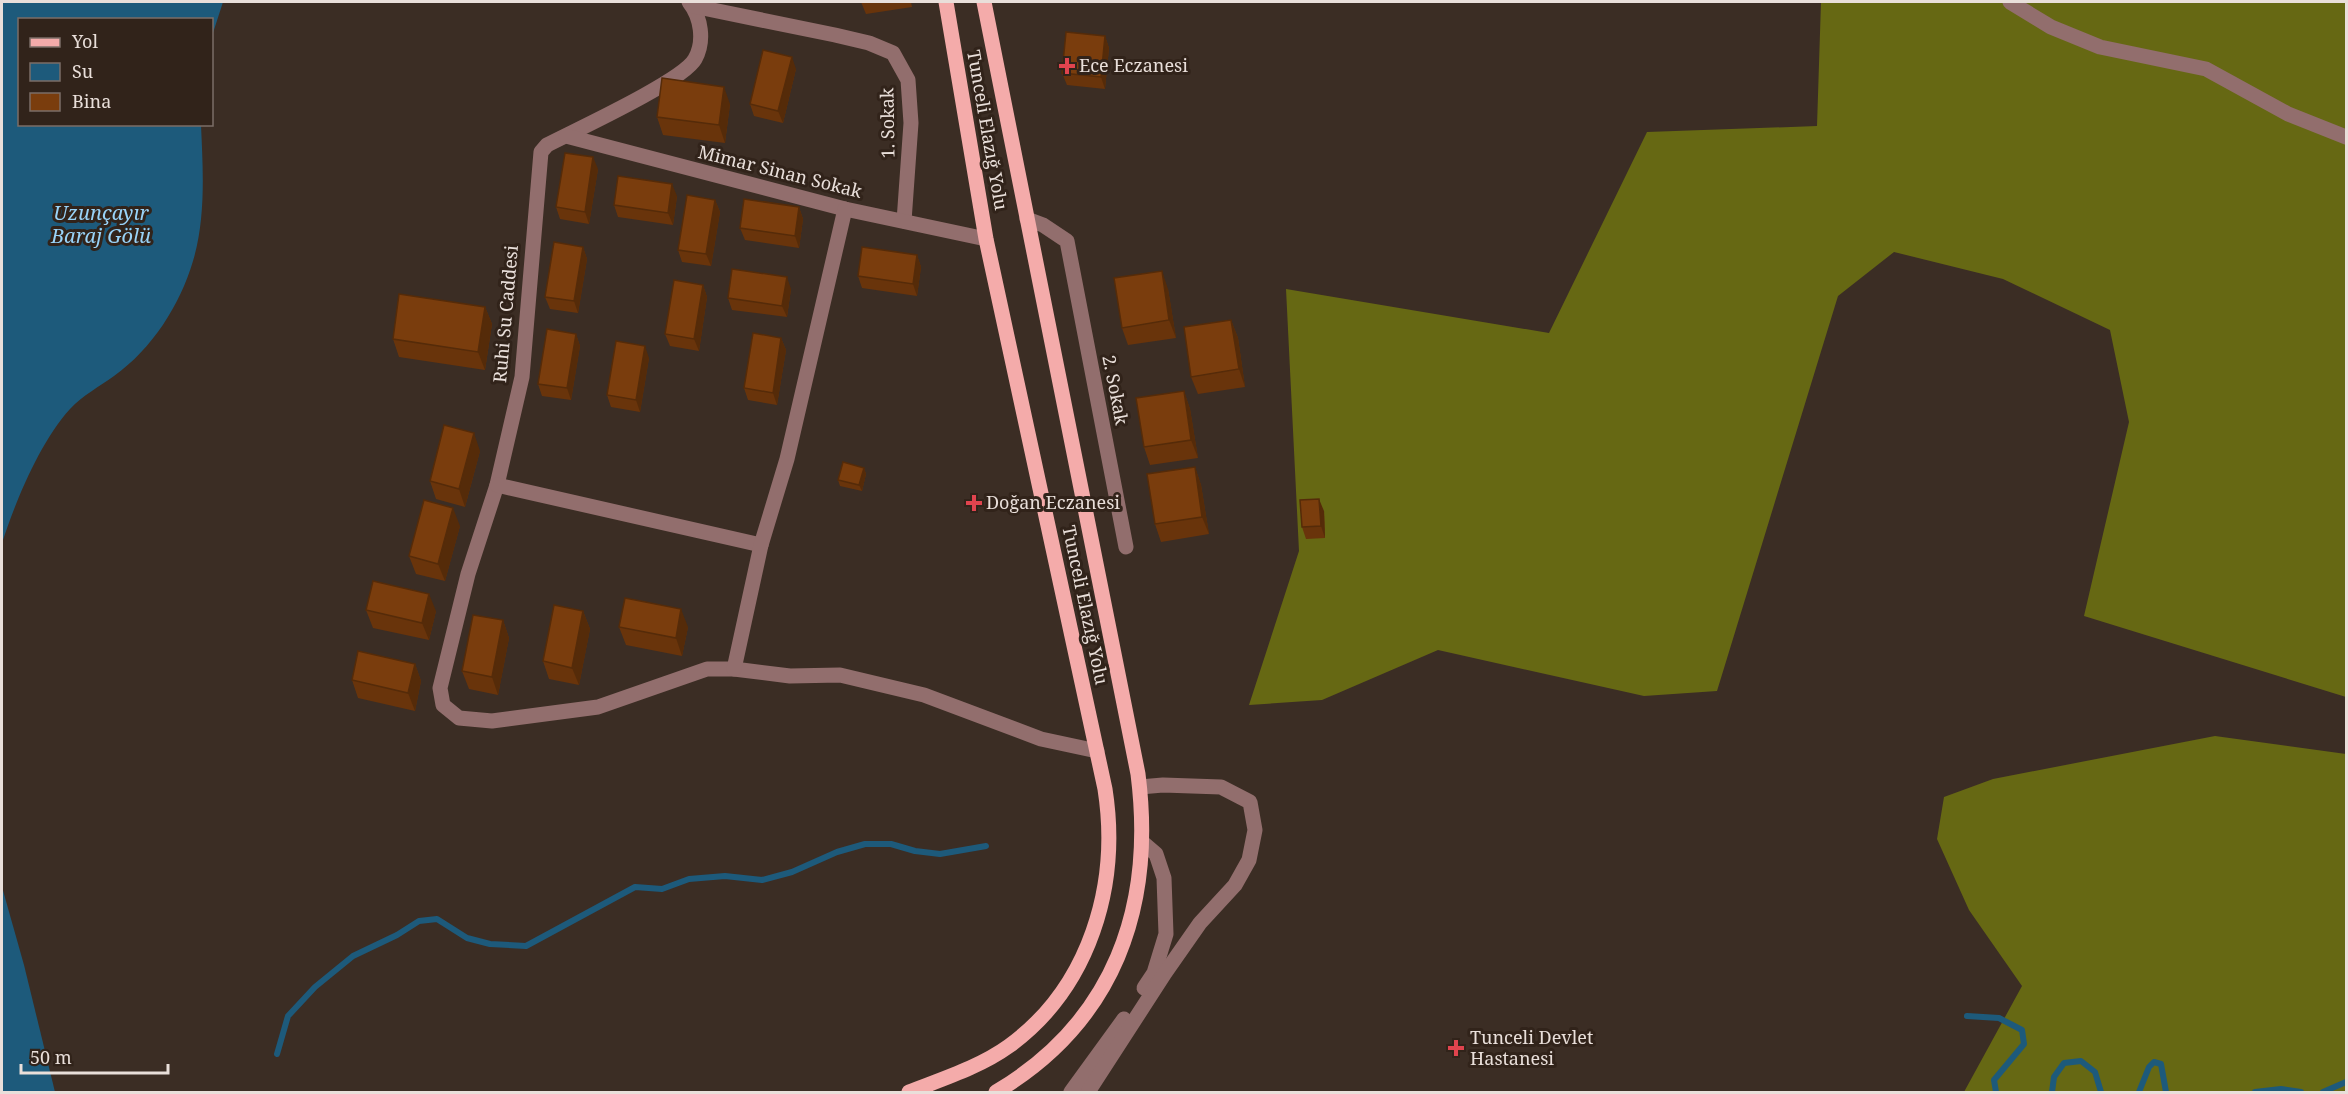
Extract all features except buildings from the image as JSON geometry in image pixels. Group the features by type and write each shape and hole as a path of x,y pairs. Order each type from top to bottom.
{"main road":[{"name":"Tunceli Elazığ Yolu","path":"909,1092 1008,1047 1031,1026 1071,981 1089,944 1100,909 1109,868 1111,824 986,239 946,2"},
{"name":"Tunceli Elazığ Yolu","path":"984,2 1140,787 1142,842 1139,883 1130,922 1117,959 1099,996 1080,1023 1054,1052 1024,1076 996,1092"}],"street":[{"path":"2010,2 2051,27 2100,47 2206,69 2288,114 2346,137"},
{"name":"Ruhi Su Caddesi","path":"691,4 699,22 701,34 695,60 646,94 547,145 538,160 522,377 497,485 468,574 440,688 443,705 459,718 492,721 598,707 706,669 734,669 790,676 840,675 924,695 1041,739 1097,751"},
{"name":"1. Sokak","path":"691,4 835,34 869,43 893,53 908,80 911,123 904,221"},
{"name":"Mimar Sinan Sokak","path":"566,136 845,209 986,239"},
{"path":"734,669 761,545 787,459 845,209"},
{"name":"2. Sokak","path":"1027,219 1043,225 1066,241 1126,547"},
{"path":"497,485 761,545"},
{"path":"1088,1092 1200,923 1235,885 1249,860 1255,830 1250,802 1221,787 1163,784 1140,787"},
{"path":"1071,1092 1154,973 1166,934 1164,878 1156,854 1142,842"}],"shaded area":[{"path":"1821,2 2346,2 2346,697 2084,616 2129,422 2110,330 2003,279 1894,252 1838,296 1717,691 1644,696 1438,650 1322,700 1249,705 1299,551 1286,289 1549,333 1647,132 1817,126"},
{"path":"2215,736 2346,754 2346,1092 1964,1092 2022,986 1969,910 1937,839 1944,797 1993,779"}],"water":[{"name":"Uzunçayır Baraj Gölü","path":"2,2 223,2 213,33 213,18 18,18 18,126 201,126 203,193 200,228 193,261 181,294 172,310 141,353 114,376 80,399 59,422 30,472 2,543"},
{"path":"2,887 24,965 55,1092 2,1092"}],"waterway":[{"path":"277,1054 288,1016 315,987 353,956 397,935 419,921 437,919 467,938 490,944 526,946 635,887 662,889 689,879 725,876 762,880 792,872 837,852 865,844 891,844 915,851 940,854 986,846"},
{"path":"1967,1016 1999,1018 2022,1030 2024,1044 1994,1080 1996,1092"},
{"path":"2052,1092 2054,1077 2064,1063 2081,1061 2095,1072 2101,1092"},
{"path":"2139,1092 2149,1067 2154,1062 2161,1064 2166,1092"},
{"path":"2323,1092 2346,1082"},
{"path":"2255,1092 2281,1089 2301,1092"}],"place":[{"name":"Ece Eczanesi","path":"1067,66"},
{"name":"Doğan Eczanesi","path":"974,503"},
{"name":"Tunceli Devlet Hastanesi","path":"1456,1048"}]}
